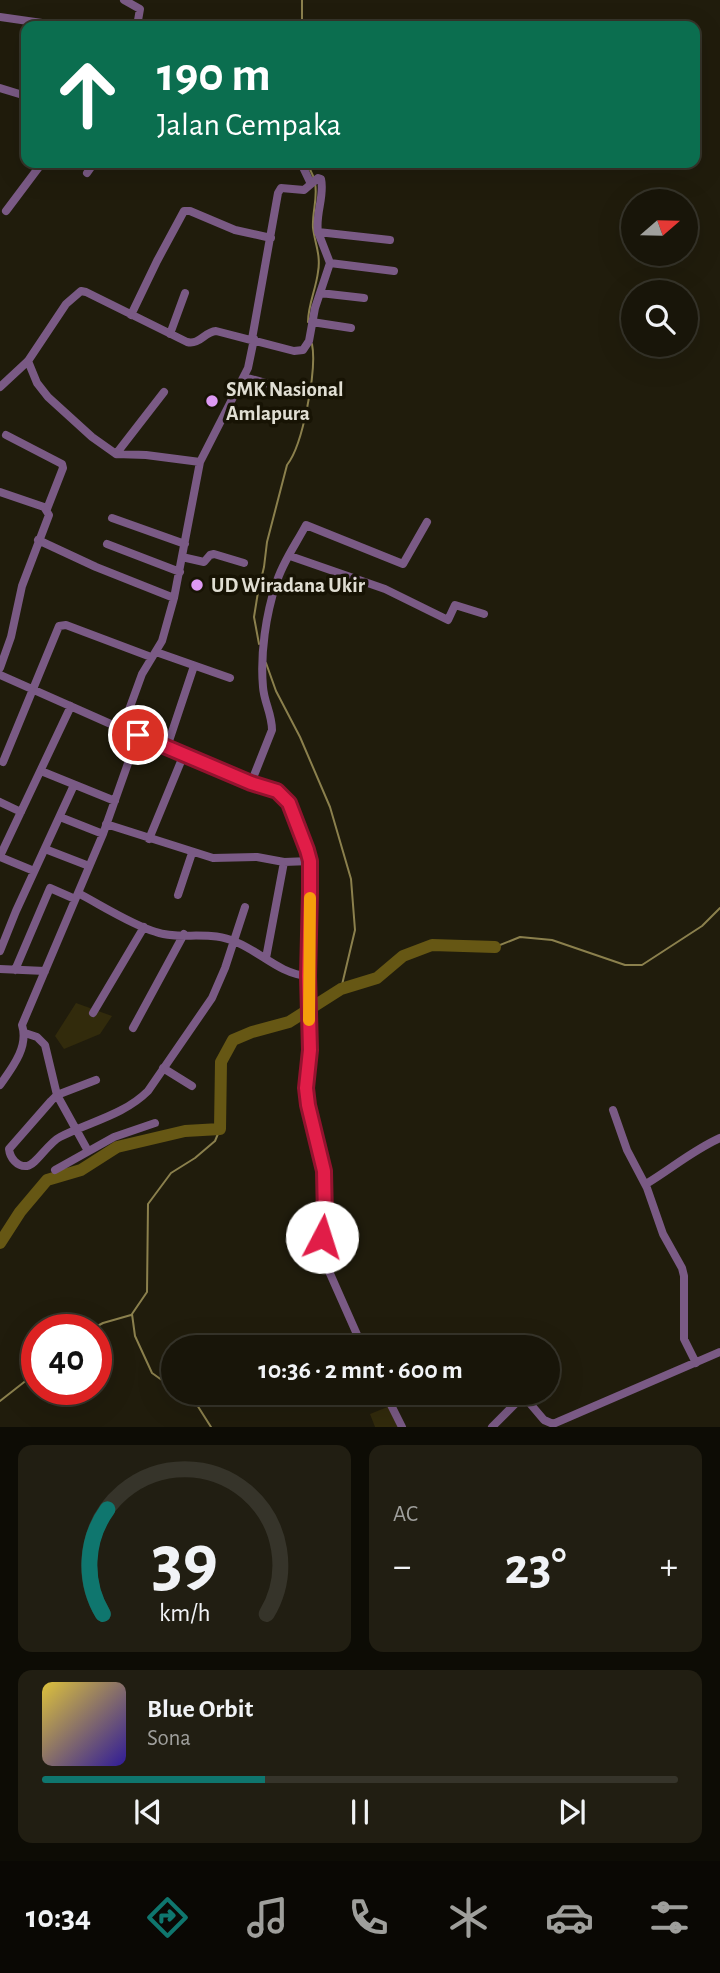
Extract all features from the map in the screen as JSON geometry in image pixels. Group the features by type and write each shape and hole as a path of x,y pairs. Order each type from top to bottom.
{"street":[{"path":"124,0 140,9 138,21"},
{"path":"0,17 28,21"},
{"path":"0,88 21,94"},
{"path":"6,211 38,168"},
{"path":"87,173 90,168"},
{"path":"304,168 314,182"},
{"path":"0,387 28,360 66,304 78,292 86,292 193,343 216,331 253,339 294,351 303,350 308,344 330,263 318,232 323,187 321,180 300,190 286,187 279,190 253,339 250,364 200,462 174,598 122,729"},
{"path":"131,315 184,211 190,211 234,230 271,238"},
{"path":"318,232 390,240"},
{"path":"330,263 394,271"},
{"path":"170,334 185,293"},
{"path":"320,293 364,298"},
{"path":"312,322 351,328"},
{"path":"28,360 37,383 48,397 92,437 116,454 200,462"},
{"path":"244,377 284,388"},
{"path":"116,454 164,392"},
{"path":"0,668 22,586 47,522 47,509 63,468 62,464 6,435"},
{"path":"0,492 47,509"},
{"path":"112,519 185,544"},
{"path":"251,783 272,730 263,688 269,613 276,583 306,525 403,564 427,522"},
{"path":"38,540 174,598"},
{"path":"107,544 180,572"},
{"path":"182,557 204,562 214,554 244,563"},
{"path":"290,556 385,589 447,620 455,605 484,614"},
{"path":"3,762 56,628 62,625 230,678"},
{"path":"167,747 194,666"},
{"path":"0,675 122,729 251,783 277,791 286,799 310,861 310,1050 306,1088 324,1171 324,1260 357,1335"},
{"path":"34,872 0,856 3,843 21,812 71,706"},
{"path":"0,1085 19,1057 25,1033 22,1025 103,834 138,735"},
{"path":"149,839 184,754"},
{"path":"41,771 116,801"},
{"path":"0,951 74,785"},
{"path":"0,802 21,812"},
{"path":"60,817 103,834"},
{"path":"106,824 213,858 257,857 284,862 310,861"},
{"path":"45,849 89,866"},
{"path":"178,895 192,853"},
{"path":"266,958 284,862"},
{"path":"15,970 50,888 76,896 156,933 209,935 234,941 289,973 308,976"},
{"path":"96,1080 57,1095 9,1149 10,1156 22,1166 30,1165 50,1143 142,1098 212,998 245,907"},
{"path":"93,1013 144,927"},
{"path":"133,1028 184,934"},
{"path":"0,969 45,971"},
{"path":"25,1033 37,1037 45,1045 57,1095 88,1151"},
{"path":"163,1068 192,1086"},
{"path":"612,1110 628,1150 646,1184 663,1234 682,1268 684,1339 696,1363"},
{"path":"55,1170 114,1137 155,1123"},
{"path":"646,1184 669,1171 701,1146 720,1138"},
{"path":"492,1427 519,1400 527,1400 544,1420 553,1424 720,1352"},
{"path":"392,1405 402,1427"}],"shaded area":[{"path":"76,1003 112,1016 100,1034 64,1049 55,1036"},
{"path":"390,1406 400,1427 375,1427 370,1414"}],"waterway":[{"path":"302,0 302,21"},
{"path":"309,168 314,178"},
{"path":"308,322 319,266 313,228 315,183"},
{"path":"259,644 254,617 258,592 267,542 287,465 303,425 312,371 312,344"},
{"path":"266,663 276,691 300,737 330,807 351,879 355,930 341,989"},
{"path":"495,947 520,937 552,940 625,965 642,965 702,926 720,908"},
{"path":"0,1243 20,1212 47,1180 81,1170 117,1147 185,1131 220,1129 221,1062 233,1040 289,1022 341,989 377,978 403,956 432,945 495,947"},
{"path":"161,1379 152,1373 135,1336 132,1314 147,1292 148,1204 171,1173 215,1141 220,1129"},
{"path":"112,1320 131,1315"},
{"path":"0,1401 21,1385"},
{"path":"197,1405 211,1427"}],"slow traffic":[{"path":"309,1020 310,898"}],"place":[{"name":"SMK Nasional Amlapura","path":"212,401"},
{"name":"UD Wiradana Ukir","path":"197,585"}],"route":[{"path":"138,735 251,783 277,791 289,803 307,850 310,861 310,1050 306,1088 324,1171 325,1218 322,1237"}]}
